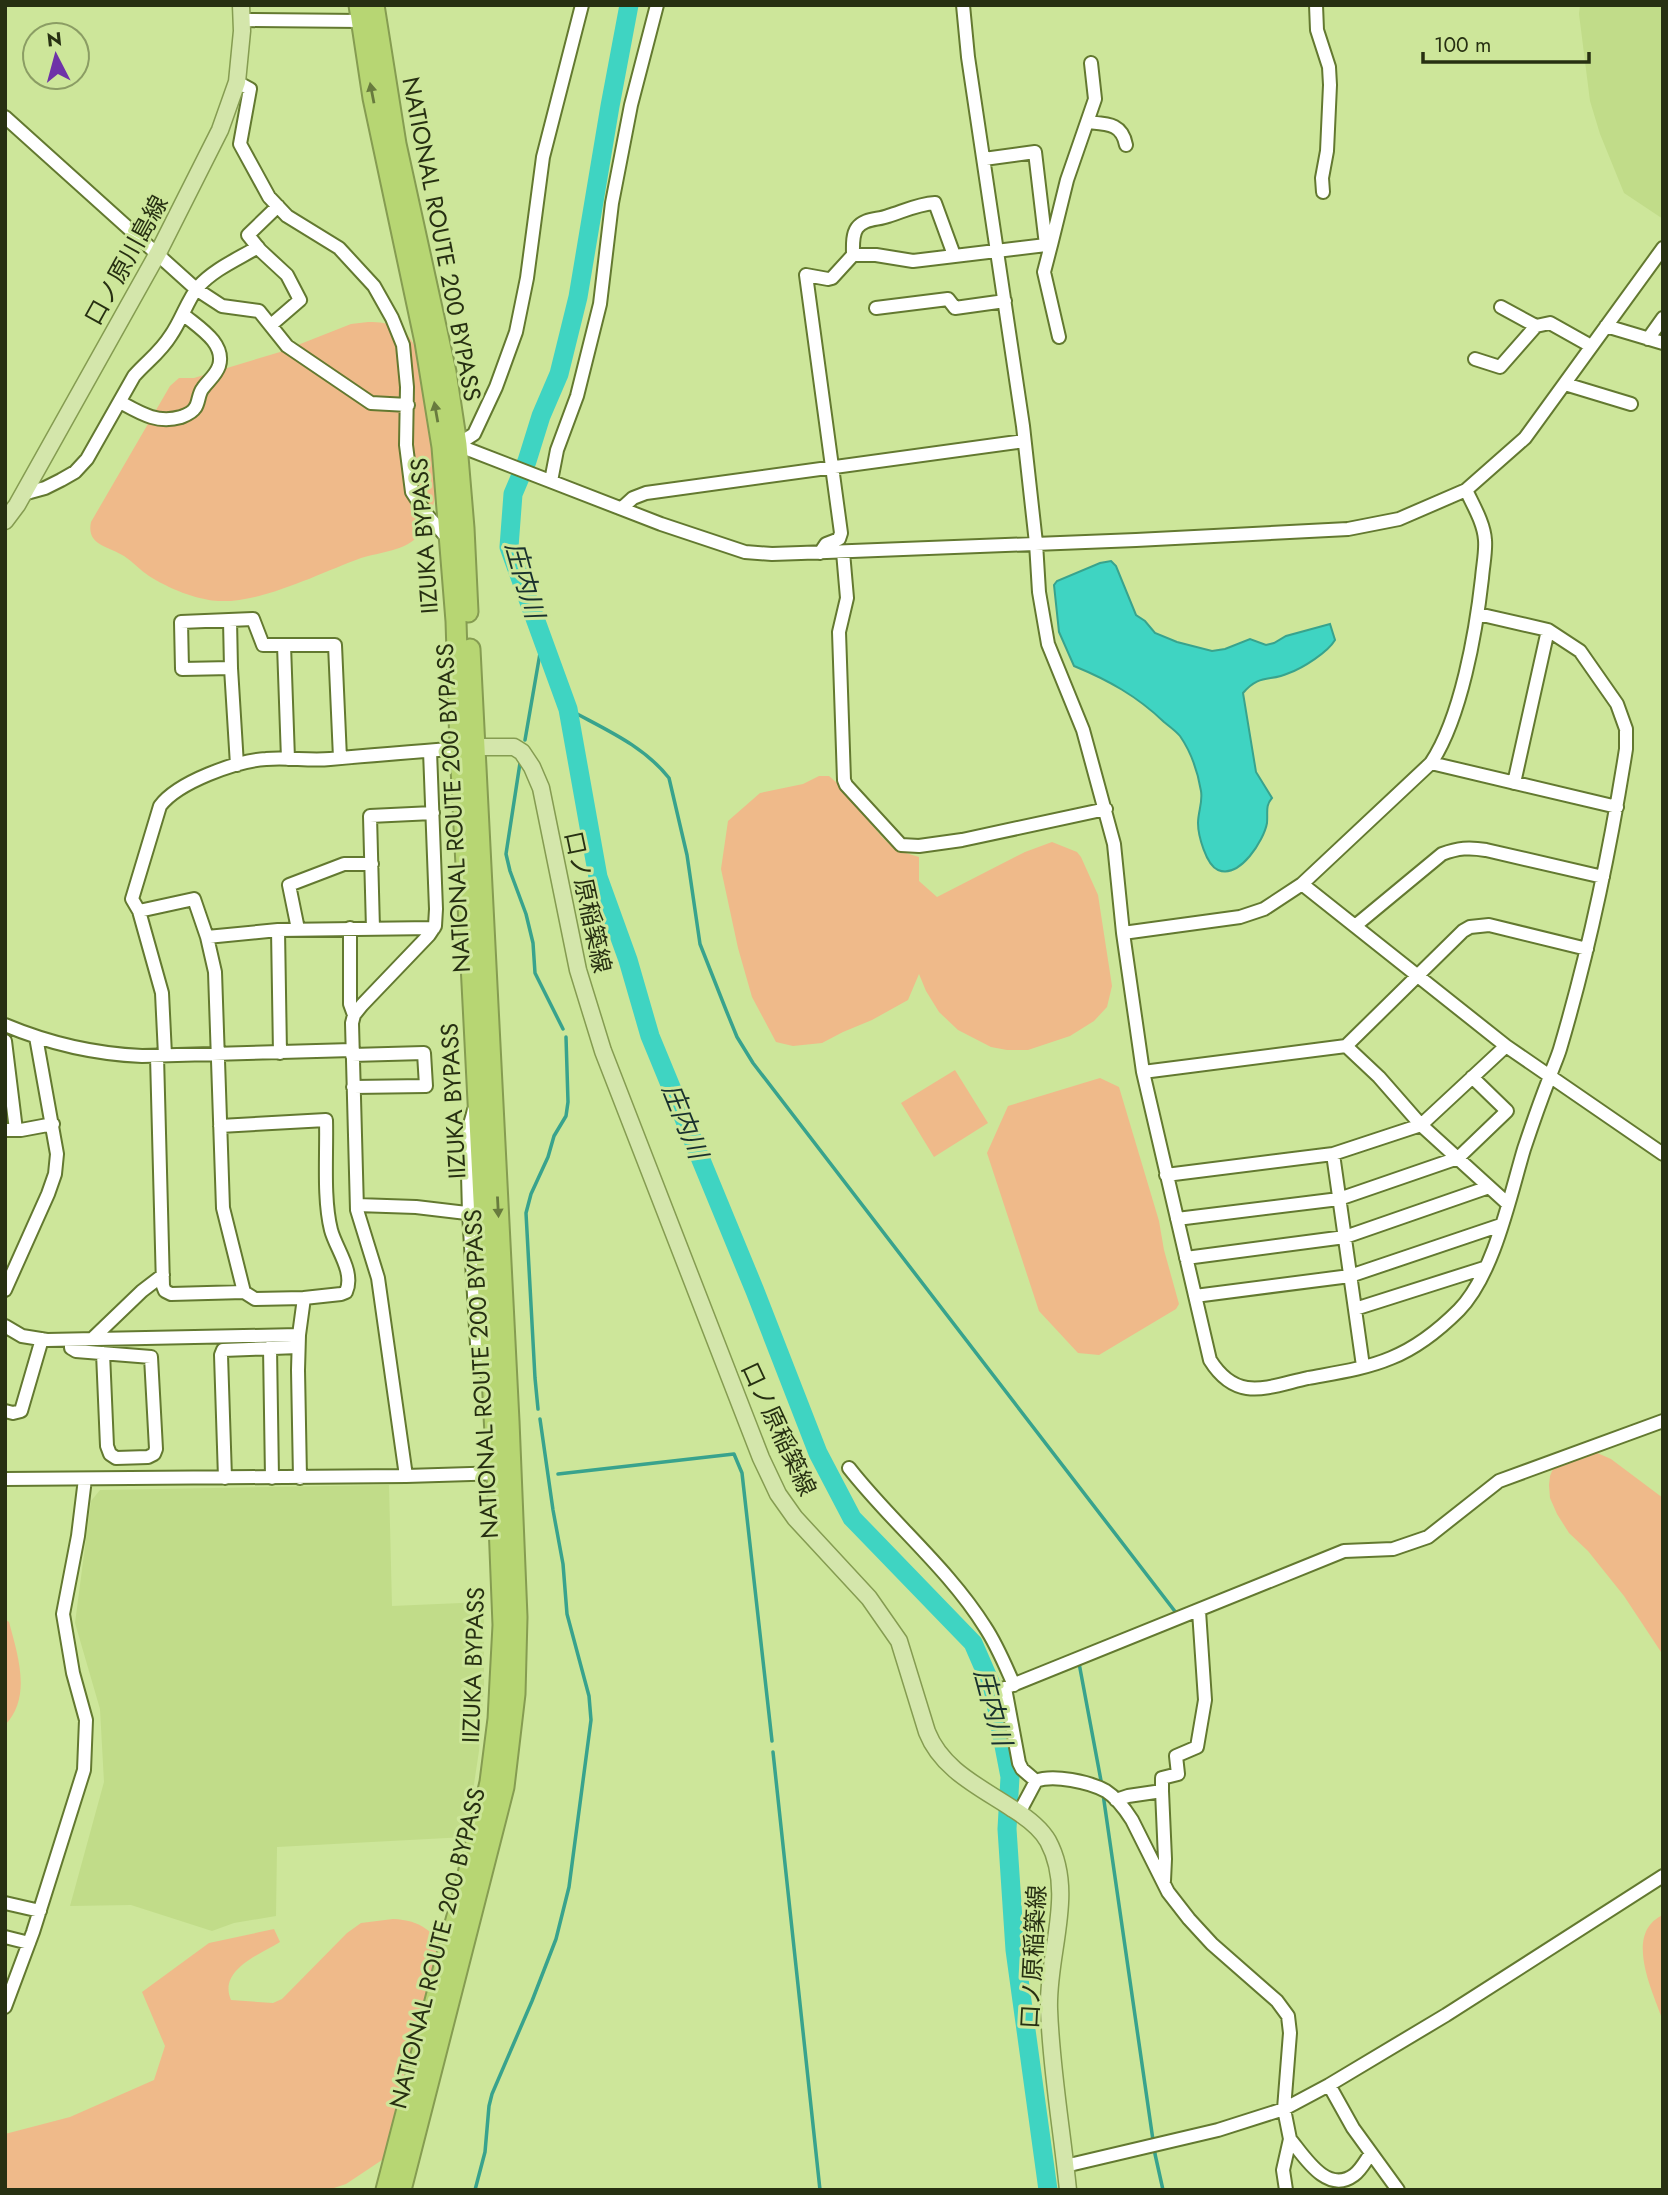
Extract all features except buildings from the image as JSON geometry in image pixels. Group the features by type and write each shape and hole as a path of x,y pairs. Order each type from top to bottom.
{"highway":[{"name":"NATIONAL ROUTE 200 BYPASS","path":"374,5 396,144 446,372 449,446 464,528 467,748 504,1473 517,1617 516,1681 504,1787 401,2190"},
{"name":"IIZUKA BYPASS","path":"360,13 373,98 449,446 450,542 467,748 477,1095 476,1214 493,1393 504,1473 502,1683 489,1782 477,1839 386,2190"}],"main road":[{"name":"口ノ原川島線","path":"5,521 23,495 158,253 220,130 237,82 241,13"},
{"name":"口ノ原稲築線","path":"467,748 514,747 522,752 541,788 578,970 603,1052 761,1458 778,1494 795,1518 869,1598 899,1642 931,1743 942,1758 960,1774 1038,1827 1054,1853 1060,1878 1061,1905 1052,1959 1049,2010 1068,2190"}],"street":[{"path":"449,446 474,434 496,387 516,332 522,307 543,157 582,5"},
{"path":"550,481 557,450 577,396 600,304 612,203 631,105 657,5"},
{"path":"962,5 1024,440 1039,592 1048,644 1083,730 1114,844 1143,1072 1210,1360 1219,1374 1237,1386 1257,1390 1390,1359 1437,1330 1461,1308 1485,1268 1559,1053 1603,877 1617,807 1626,749 1626,729 1617,704 1580,651 1548,630 1478,614"},
{"path":"1316,5 1317,30 1329,67 1330,85 1323,192"},
{"path":"241,13 360,13"},
{"path":"1059,337 1044,272 1068,180 1095,99 1091,64"},
{"path":"237,82 250,89 240,144 269,197 287,216 339,248 374,286 392,318 403,345 408,405 407,445 412,492 450,542"},
{"path":"5,117 196,289 222,306 259,311 287,346 371,403 408,405"},
{"path":"1087,122 1106,124 1119,129 1124,135 1126,145"},
{"path":"984,159 1035,152 1049,245"},
{"path":"820,553 826,544 839,539 841,533 806,275 832,278 853,255 854,236 865,221 886,217 922,204 935,203 954,256"},
{"path":"271,325 300,300 286,275 248,234 278,206"},
{"path":"853,255 913,261 1049,245"},
{"path":"23,495 45,488 75,472 87,459 134,376 158,355 184,315 196,289 210,276 258,247"},
{"path":"449,446 745,552 820,553 1348,529 1399,519 1466,490 1525,438 1663,248"},
{"path":"876,308 948,299 955,309 1005,301"},
{"path":"1501,307 1536,326"},
{"path":"120,401 155,419 188,415 197,407 199,394 219,366 220,356 213,341 184,315"},
{"path":"1648,339 1663,318"},
{"path":"1475,359 1500,367 1536,326 1550,323 1591,346"},
{"path":"1606,326 1663,343"},
{"path":"1565,384 1631,404"},
{"path":"622,508 633,498 646,493 1024,440"},
{"path":"1124,933 1240,917 1264,909 1302,884 1431,763 1442,747 1451,724 1478,614 1485,537 1480,519 1466,490"},
{"path":"843,552 847,598 839,632 844,780 901,845 919,846 962,840 1106,809"},
{"path":"232,668 182,669 181,622 253,619 263,645 335,645 340,758"},
{"path":"230,620 237,765"},
{"path":"1514,783 1548,630"},
{"path":"284,645 288,759"},
{"path":"220,1126 326,1121 328,1210 331,1230 348,1278 346,1292 304,1298 255,1300 244,1292 165,1292 162,993 139,911 132,899 160,806 168,796 184,785 248,761 340,758 467,748"},
{"path":"354,1015 433,928 436,918 430,751"},
{"path":"1431,763 1617,807"},
{"path":"373,929 370,816 433,813"},
{"path":"1355,926 1442,854 1457,848 1486,850 1603,877"},
{"path":"298,929 289,885 344,864 372,864"},
{"path":"1302,884 1506,1046 1663,1154"},
{"path":"139,911 194,899 207,937 215,972 223,1208 244,1292"},
{"path":"1143,1072 1346,1046 1463,930 1478,925 1499,927 1587,949"},
{"path":"350,928 357,1205 378,1278 406,1476"},
{"path":"207,937 298,929 433,928"},
{"path":"278,930 280,1053"},
{"path":"5,1025 36,1037 118,1055 424,1053 426,1086 353,1087"},
{"path":"5,1290 55,1174 57,1154 53,1124 36,1037"},
{"path":"5,1041 11,1130 53,1124"},
{"path":"1346,1046 1421,1125 1508,1204"},
{"path":"1166,1175 1333,1154 1421,1125 1506,1046"},
{"path":"1177,1219 1339,1199 1458,1158 1507,1111 1472,1077"},
{"path":"1333,1154 1363,1366"},
{"path":"1186,1258 1345,1237 1489,1187"},
{"path":"357,1205 416,1207 476,1214"},
{"path":"1195,1296 1350,1276 1501,1225"},
{"path":"1355,1310 1485,1268"},
{"path":"92,1339 142,1291 163,1275"},
{"path":"300,1478 299,1341 304,1298"},
{"path":"5,1326 22,1336 42,1339 299,1341"},
{"path":"5,1411 13,1413 21,1410 42,1339"},
{"path":"71,1339 71,1348 76,1351 151,1357 156,1449 154,1454 148,1457 116,1458 110,1454 107,1446 103,1353"},
{"path":"225,1478 223,1350 270,1347 299,1341"},
{"path":"270,1347 272,1478"},
{"path":"1036,1781 1019,1763 1005,1688 1344,1551 1393,1549 1428,1536 1499,1482 1663,1421"},
{"path":"849,1468 870,1496 956,1587 985,1627 1014,1685"},
{"path":"5,1479 300,1478 504,1473"},
{"path":"5,2007 12,1971 29,1943 84,1770 86,1720 72,1673 64,1614 85,1479"},
{"path":"1164,1883 1162,1778 1178,1774 1176,1756 1197,1747 1205,1700 1199,1611"},
{"path":"1019,1813 1036,1781 1053,1777 1108,1792 1132,1820 1164,1883 1182,1910 1204,1936 1277,2001 1288,2016 1290,2033 1284,2109 1290,2139 1283,2171 1286,2190"},
{"path":"1116,1800 1161,1791"},
{"path":"1065,2166 1218,2130 1284,2109 1329,2085 1496,1983 1663,1876"},
{"path":"5,1903 40,1910"},
{"path":"5,1937 29,1943"},
{"path":"1329,2085 1353,2129 1398,2190"},
{"path":"1290,2139 1317,2171 1329,2180 1354,2175 1371,2153"}],"shaded area":[{"path":"1580,5 1663,5 1663,219 1624,193 1600,134 1590,101"},
{"path":"368,322 392,325 406,333 419,356 424,374 434,425 437,485 428,520 414,540 400,548 361,558 272,592 219,601 192,596 165,585 124,556 95,540 90,530 91,522 170,386 179,378 194,378 280,352 351,324"},
{"path":"819,776 829,776 837,783 896,850 919,857 919,881 937,897 1025,852 1052,842 1077,852 1098,895 1112,986 1107,1007 1094,1021 1070,1036 1028,1050 1007,1050 991,1047 958,1030 939,1012 919,974 908,1000 872,1020 822,1043 793,1046 776,1042 752,997 738,948 721,869 728,821 760,793 803,784"},
{"path":"955,1070 988,1123 934,1157 901,1103"},
{"path":"1100,1078 1119,1087 1159,1221 1179,1304 1176,1309 1099,1355 1078,1353 1039,1311 987,1153 1008,1106"},
{"path":"1595,1452 1611,1459 1663,1498 1663,1655 1624,1596 1588,1551 1569,1533 1550,1498 1550,1476 1555,1464"},
{"path":"389,1485 392,1606 484,1602 484,1686 479,1751 466,1837 277,1847 276,1916 234,1923 212,1931 131,1905 70,1906 104,1782 100,1709 75,1623 91,1501 100,1490"},
{"path":"5,1619 9,1622 16,1648 21,1689 13,1714 5,1725"},
{"path":"1663,1915 1663,2021 1648,1979 1643,1949 1645,1935 1651,1924"},
{"path":"393,1919 412,1922 426,1929 438,1940 448,1956 394,2152 346,2184 328,2190 5,2190 5,2134 70,2117 154,2080 165,2046 142,1992 209,1943 274,1929 280,1942 252,1958 235,1972 229,1989 231,2000 273,2003 282,1999 347,1933 361,1923"}],"water":[{"path":"1111,561 1116,566 1136,615 1155,633 1177,642 1212,651 1250,639 1266,645 1286,636 1330,624 1335,640 1321,654 1295,671 1255,683 1243,693 1256,772 1272,798 1261,839 1250,856 1235,869 1218,870 1210,862 1204,849 1198,823 1200,784 1191,756 1180,736 1133,697 1074,666 1059,632 1054,585 1057,581"}],"waterway":[{"name":"庄内川","path":"629,5 578,297 559,374 513,494 509,547 568,709 598,877 628,960 650,1036 755,1291 818,1453 852,1518 973,1643 993,1689 1010,1777 1007,1829 1015,1950 1048,2190"},
{"path":"525,740 543,636"},
{"path":"568,709 635,747 659,766 669,778 687,855 700,944 737,1037 753,1063 1175,1614"},
{"path":"520,763 506,854 526,914 533,943 535,973 563,1029"},
{"path":"538,1409 526,1213 554,1136 566,1116 566,1037"},
{"path":"475,2190 485,2152 492,2094 556,1939 569,1887 591,1720 589,1696 567,1614 563,1564 540,1419"},
{"path":"558,1474 734,1454 742,1473 772,1741"},
{"path":"1079,1663 1102,1786"},
{"path":"773,1752 820,2190"},
{"path":"1103,1794 1155,2154 1163,2190"}]}
